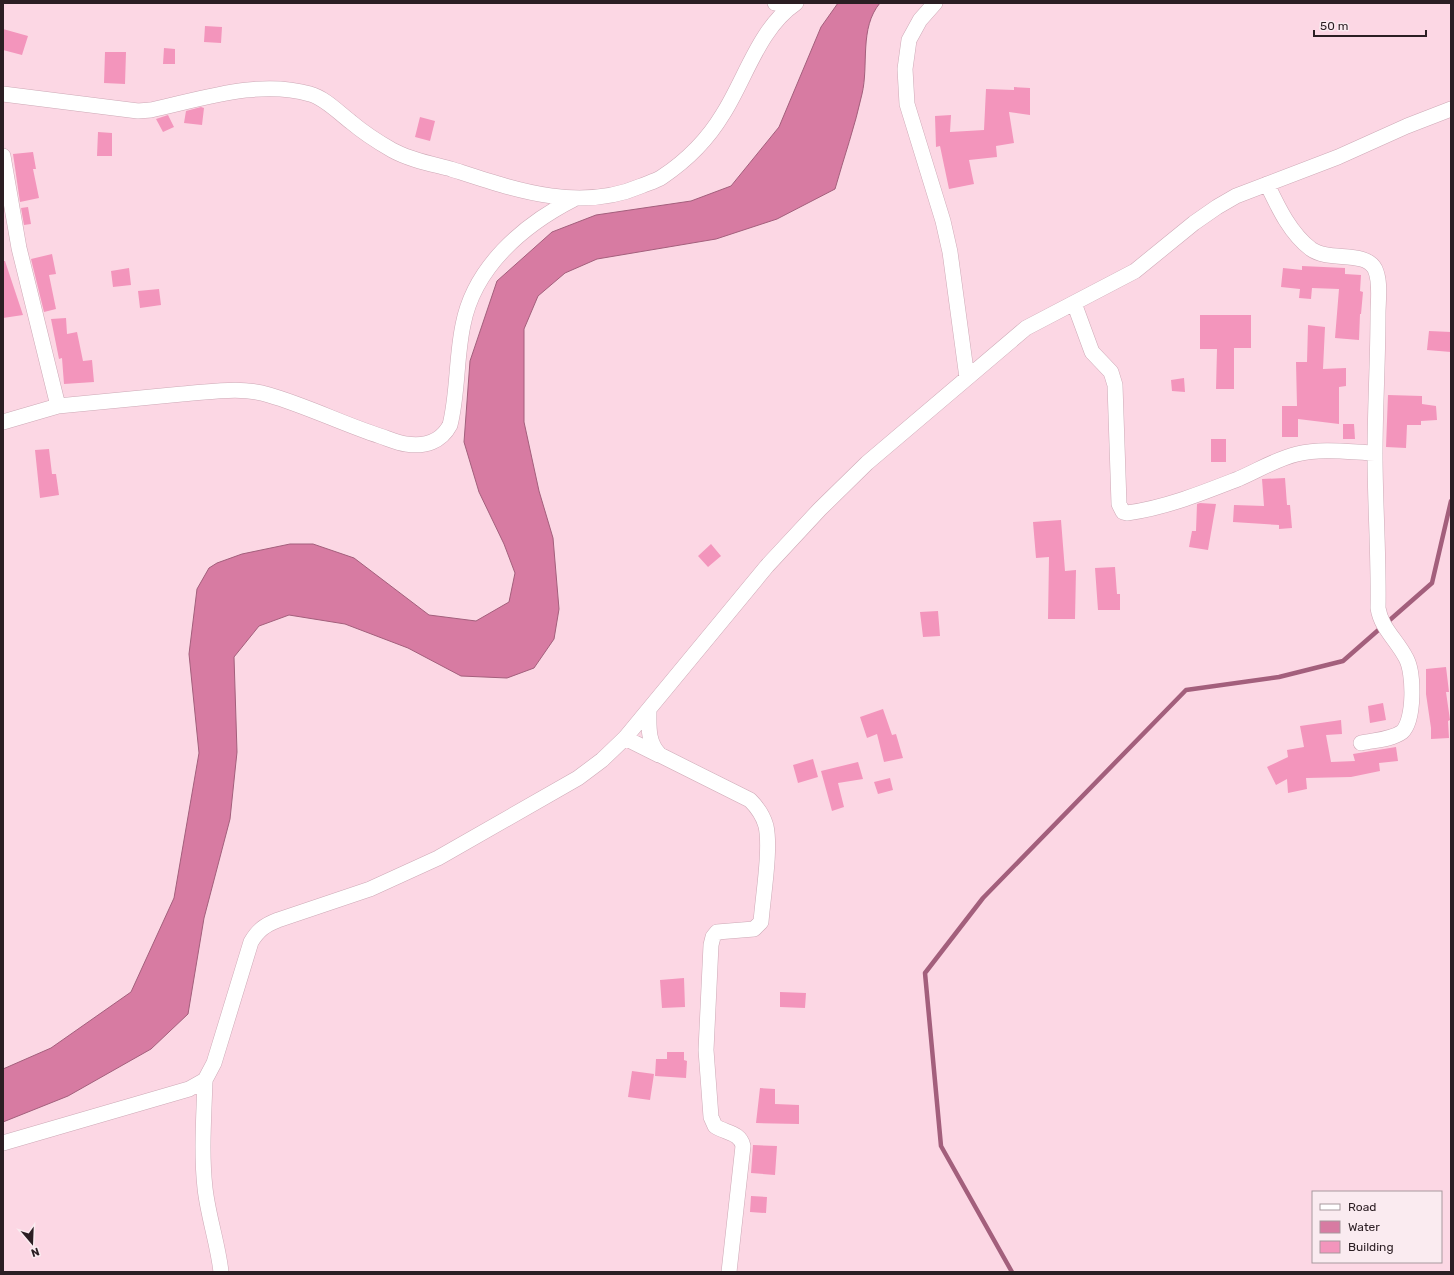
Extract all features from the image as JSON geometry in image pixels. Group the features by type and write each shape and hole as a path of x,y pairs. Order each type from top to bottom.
{"street":[{"path":"775,3 794,4"},
{"path":"934,3 920,20 908,40 905,69 907,104 945,227 950,252 967,378"},
{"path":"3,94 138,111 152,110 243,91 267,89 313,94 373,139 395,152 510,188 562,199 594,199 630,191 661,178 696,150 723,116 769,29 782,14 794,4"},
{"path":"221,1272 209,1216 205,1188 203,1162 205,1080 214,1063 251,942 257,932 265,925 370,889 438,858 578,778 602,760 625,738 768,566 820,509 868,463 1026,328 1135,271 1216,207 1236,196 1338,157 1407,126 1451,109"},
{"path":"3,156 19,248 58,406"},
{"path":"1267,184 1284,218 1300,238 1312,249 1327,256 1365,260 1370,263 1375,269 1378,286 1375,453 1378,608 1381,621 1407,660 1411,682 1408,720 1401,732 1393,737 1361,743"},
{"path":"3,422 58,406 226,390 250,390 299,404 369,433 406,444 424,444 436,441 445,434 450,425 463,324 474,291 489,267 526,229 543,216 576,199"},
{"path":"1074,304 1092,352 1111,372 1115,385 1119,504 1123,512 1127,513 1157,508 1232,481 1281,459 1297,454 1314,451 1375,453"},
{"path":"649,709 649,736 651,743 660,755"},
{"path":"625,738 750,800 760,810 766,826 767,844 761,922 754,929 717,932 713,937 711,945 706,1050 711,1117 715,1126 735,1134 742,1141 744,1146 729,1272"},
{"path":"3,1143 90,1117 172,1095 189,1089 205,1080"}],"water":[{"path":"838,3 880,3 873,13 869,24 862,94 835,189 777,219 716,239 597,259 565,273 538,296 524,329 524,422 539,491 553,538 559,609 554,639 534,668 507,678 461,676 408,648 345,624 289,615 259,626 234,657 237,752 230,819 204,918 188,1014 151,1049 68,1096 3,1122 3,1069 51,1048 131,992 174,898 199,753 189,654 197,589 209,568 217,563 242,554 290,544 313,544 354,558 429,615 476,621 509,602 515,573 504,544 479,492 464,442 470,361 497,281 552,232 596,215 691,201 731,186 779,127 821,27"}],"building":[{"path":"205,26 222,27 221,43 204,42"},
{"path":"3,29 28,36 22,55 3,50"},
{"path":"164,48 175,49 175,64 163,64"},
{"path":"105,52 126,52 125,84 104,83"},
{"path":"1014,87 1030,88 1030,115 1009,112 1014,143 996,146 997,157 969,160 974,184 949,189 940,146 936,147 935,116 951,115 950,132 984,130 986,89 1014,90"},
{"path":"201,107 204,108 202,125 184,123 186,111"},
{"path":"168,115 174,127 163,132 156,119"},
{"path":"420,117 435,121 430,141 415,137"},
{"path":"98,132 112,133 112,156 97,156"},
{"path":"33,152 36,169 33,169 39,198 20,202 13,154"},
{"path":"28,207 31,224 24,225 21,208"},
{"path":"52,254 56,274 49,275 56,309 44,312 31,259"},
{"path":"3,261 5,261 23,315 3,318"},
{"path":"1302,266 1345,268 1345,274 1361,275 1360,291 1363,292 1359,340 1335,338 1339,289 1312,288 1311,299 1299,298 1300,289 1281,287 1283,268 1302,270"},
{"path":"129,268 131,285 113,287 111,271"},
{"path":"159,289 161,305 140,308 138,291"},
{"path":"1200,315 1251,315 1251,348 1234,348 1234,389 1216,389 1217,349 1200,349"},
{"path":"66,318 67,334 77,332 83,361 92,360 94,382 64,384 62,358 59,359 51,319"},
{"path":"1308,325 1325,327 1323,369 1346,368 1346,386 1339,387 1339,424 1298,419 1298,437 1282,437 1282,406 1297,406 1296,362 1307,362"},
{"path":"1429,331 1451,332 1451,352 1427,350"},
{"path":"1184,378 1185,392 1172,391 1171,380"},
{"path":"1388,395 1422,396 1422,404 1436,406 1437,420 1421,421 1421,425 1407,425 1406,448 1386,447"},
{"path":"1343,424 1354,424 1355,439 1343,439"},
{"path":"1211,439 1226,439 1226,462 1211,462"},
{"path":"49,449 52,474 56,474 59,495 40,498 35,450"},
{"path":"1285,478 1287,505 1290,505 1292,528 1279,529 1279,525 1233,522 1234,505 1264,506 1262,479"},
{"path":"1197,504 1216,504 1208,550 1189,547 1192,531 1196,531"},
{"path":"1061,520 1065,571 1076,570 1075,619 1048,619 1049,557 1036,558 1033,522"},
{"path":"711,544 721,556 708,567 698,556"},
{"path":"1115,567 1117,594 1120,594 1120,610 1098,610 1095,568"},
{"path":"938,611 940,636 923,637 920,612"},
{"path":"1446,667 1449,692 1446,692 1450,720 1448,721 1449,738 1431,739 1431,728 1426,694 1426,669"},
{"path":"1383,703 1386,720 1370,723 1368,706"},
{"path":"883,709 892,735 896,734 903,758 884,762 877,734 867,738 860,717"},
{"path":"1341,720 1342,734 1326,735 1331,762 1355,761 1353,754 1396,747 1398,761 1379,763 1380,771 1351,777 1306,778 1307,789 1288,793 1287,779 1276,785 1267,767 1288,757 1287,750 1304,747 1300,726"},
{"path":"813,759 818,777 798,783 793,765"},
{"path":"858,762 863,779 838,783 844,807 832,811 821,771"},
{"path":"890,778 893,790 878,794 874,782"},
{"path":"684,978 685,1007 662,1008 660,980"},
{"path":"780,992 806,993 805,1008 780,1007"},
{"path":"667,1052 684,1052 684,1060 687,1061 686,1078 655,1076 656,1059 667,1059"},
{"path":"632,1071 654,1074 650,1100 628,1097"},
{"path":"760,1088 775,1089 775,1104 799,1105 799,1124 756,1123"},
{"path":"753,1145 777,1146 775,1175 751,1173"},
{"path":"751,1196 767,1197 766,1213 750,1212"}],"waterway":[{"path":"1012,1272 941,1146 925,973 983,898 1186,690 1279,677 1343,661 1432,583 1451,501"}]}
